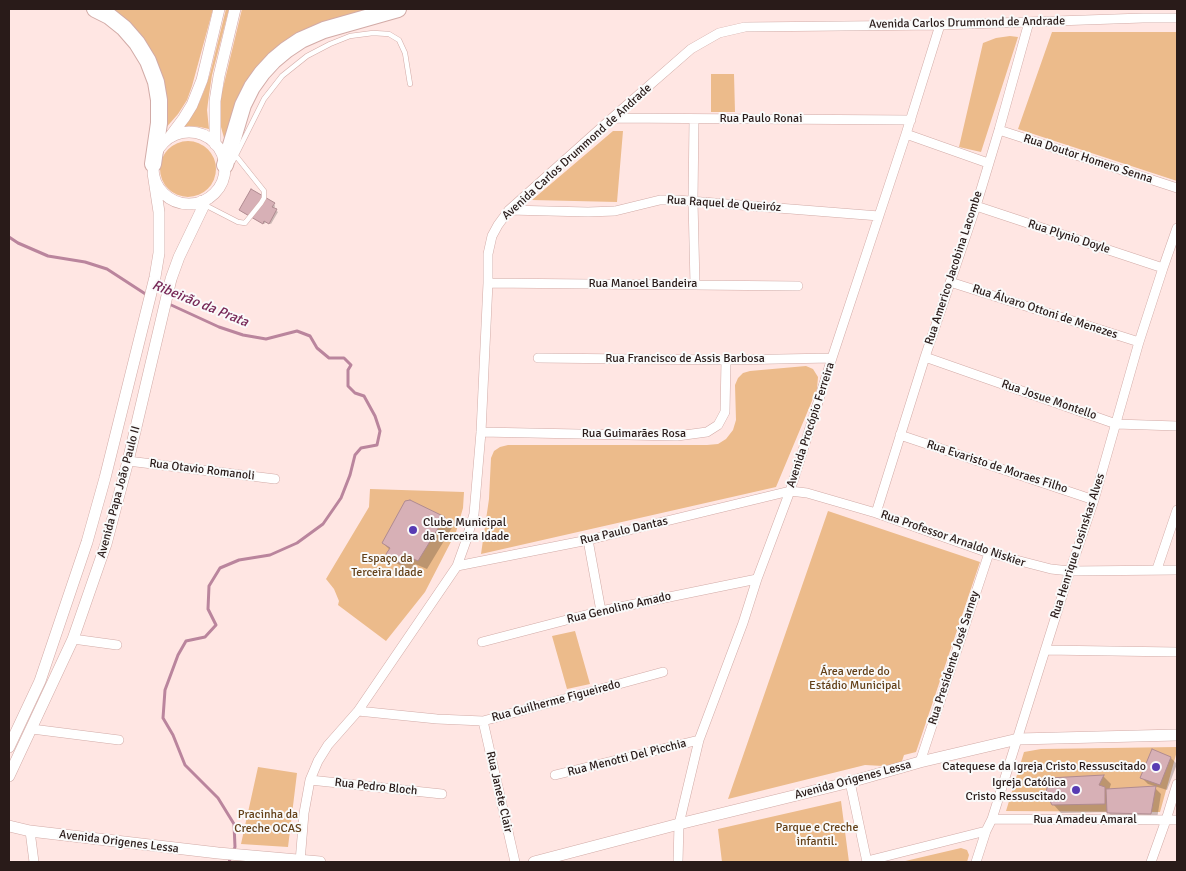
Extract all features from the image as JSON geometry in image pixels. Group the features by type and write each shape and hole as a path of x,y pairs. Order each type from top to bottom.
{"highway":[{"path":"95,9 110,16 137,43 148,61 156,82 159,100 159,123 153,168"},
{"path":"228,166 243,105 252,87 274,60 301,40 324,30 398,9"}],"street":[{"path":"168,139 188,133 198,134 208,138 222,154 228,166 220,186 203,203 181,203 170,199 156,183 153,168 156,154 184,118 197,94 206,66 219,9"},
{"path":"215,144 215,101 235,9"},
{"name":"Avenida Carlos Drummond de Andrade","path":"300,861 304,813 310,780 318,761 328,745 358,711 457,566 474,514 481,432 488,254 492,236 510,210 691,49 719,33 745,26 940,25 1177,18"},
{"name":"Rua Americo Jacobina Lacombe","path":"876,513 925,357 976,206 1029,22"},
{"name":"Avenida Procópio Ferreira","path":"678,862 679,824 699,740 790,491 911,120 940,25"},
{"name":"Rua Paulo Ronai","path":"612,118 911,120"},
{"path":"694,119 695,285"},
{"name":"Rua Doutor Homero Senna","path":"999,130 1177,188"},
{"path":"906,134 988,163"},
{"name":"Avenida Papa João Paulo II","path":"9,747 40,681 87,542 149,303 159,253 160,235 160,212 153,168"},
{"name":"Rua Raquel de Queiróz","path":"510,210 615,211 660,200 678,200 879,216"},
{"name":"Avenida Papa João Paulo II","path":"9,776 73,640 106,544 128,462 172,278 179,257 203,203"},
{"name":"Rua Plynio Doyle","path":"976,206 1162,268"},
{"name":"Rua Henrique Losinskas Alves","path":"976,862 992,819 1094,500 1139,342 1162,268 1177,228"},
{"name":"Rua Álvaro Ottoni de Menezes","path":"950,282 1139,342"},
{"name":"Rua Manoel Bandeira","path":"488,283 798,286"},
{"name":"Rua Josue Montello","path":"925,357 1116,424 1177,426"},
{"name":"Rua Francisco de Assis Barbosa","path":"538,358 726,360 832,358"},
{"name":"Rua Guimarães Rosa","path":"481,432 677,436 707,432 718,425 725,412 726,360"},
{"name":"Rua Evaristo de Moraes Filho","path":"900,435 1094,500"},
{"name":"Rua Otavio Romanoli","path":"128,462 275,480"},
{"name":"Rua Professor Arnaldo Niskier","path":"790,491 807,493 876,513 988,553 1030,565 1070,571 1177,570"},
{"name":"Rua Paulo Dantas","path":"457,566 588,540 790,491"},
{"path":"1157,569 1177,510"},
{"path":"588,540 601,611"},
{"name":"Rua Presidente José Sarney","path":"920,762 988,553"},
{"name":"Rua Genolino Amado","path":"482,642 601,611 757,578"},
{"path":"73,640 118,645"},
{"path":"1045,650 1177,652"},
{"name":"Rua Guilherme Figueiredo","path":"358,711 437,719 483,721 663,672"},
{"name":"Rua Janete Clair","path":"483,721 515,862"},
{"path":"32,729 119,740"},
{"name":"Avenida Origenes Lessa","path":"534,862 850,782 920,762 1018,739 1177,735"},
{"name":"Rua Menotti Del Picchia","path":"555,775 699,740"},
{"name":"Rua Pedro Bloch","path":"310,780 442,794"},
{"path":"850,782 867,862 986,831"},
{"path":"1151,862 1177,784"},
{"name":"Rua Amadeu Amaral","path":"992,819 1177,820"},
{"name":"Avenida Origenes Lessa","path":"9,826 30,831 218,853 320,862"},
{"path":"30,831 34,862"}],"lane":[{"path":"203,203 238,222 245,222 261,203 264,198 264,191 228,166 264,99 282,76 307,56 350,36 373,33 389,34 399,40 405,54 410,84"}],"green space":[{"path":"110,9 213,9 187,100 164,130 164,90"},
{"path":"226,9 229,9 212,75 209,95 207,110 209,129 191,126 181,128 199,103 204,91"},
{"path":"242,9 380,9 277,51 226,145 221,127 220,106"},
{"path":"1052,32 1177,32 1177,181 1018,129"},
{"path":"1018,37 981,152 959,147 983,43 996,38"},
{"path":"711,74 734,74 735,112 711,112"},
{"path":"613,131 623,131 617,202 532,200"},
{"path":"182,141 194,141 208,149 216,163 214,180 208,189 194,197 182,197 172,192 165,185 160,175 160,163 165,153 172,146"},
{"path":"806,366 813,369 818,377 817,389 776,487 481,554 489,499 491,458 494,451 500,447 508,445 718,444 726,439 733,430 736,420 735,385 743,373"},
{"name":"Espaço da Terceira Idade","path":"370,489 464,492 463,508 456,532 425,592 386,641 338,605 339,601 334,589 326,579 369,507"},
{"name":"Área verde do Estádio Municipal","path":"828,511 980,562 916,752 904,755 902,761 898,764 883,766 865,765 728,799"},
{"path":"575,631 590,684 567,689 552,636"},
{"path":"1177,747 1160,812 1006,811 1024,752 1041,749"},
{"name":"Pracinha da Creche OCAS","path":"258,767 297,773 288,847 241,844"},
{"name":"Parque e Creche infantil.","path":"841,801 849,862 722,862 718,829"},
{"path":"961,848 967,850 969,855 967,862 901,862"}],"building":[{"path":"251,189 275,203 272,207 277,209 269,224 264,221 263,224 239,210"},
{"name":"Clube Municipal da Terceira Idade","path":"410,500 445,517 418,561 407,556 402,564 386,554 390,548 382,543 405,501"},
{"name":"Catequese da Igreja Cristo Ressuscitado","path":"1152,749 1171,757 1160,785 1140,778"},
{"name":"Igreja Católica Cristo Ressuscitado","path":"1104,775 1099,785 1105,787 1105,804 1052,805 1046,793 1049,778"},
{"path":"1156,786 1151,814 1107,813 1106,789"}],"waterway":[{"name":"Ribeirão da Prata","path":"9,237 48,256 85,262 107,269 147,295"},
{"name":"Ribeirão da Prata","path":"169,304 219,327 243,335 266,339 297,331 310,336 317,348 329,358 344,358 351,365 348,370 348,386 355,393 364,396 375,416 380,431 377,445 361,448 355,455 341,498 323,524 297,543 270,555 239,560 220,568 209,586 208,609 216,625 205,637 186,641 178,655 165,690 163,718 173,735 185,765 218,798 234,824 235,847 229,862"}],"place":[{"name":"Clube Municipal da Terceira Idade","path":"413,530"},
{"name":"Catequese da Igreja Cristo Ressuscitado","path":"1156,767"},
{"name":"Igreja Católica Cristo Ressuscitado","path":"1076,790"}]}
